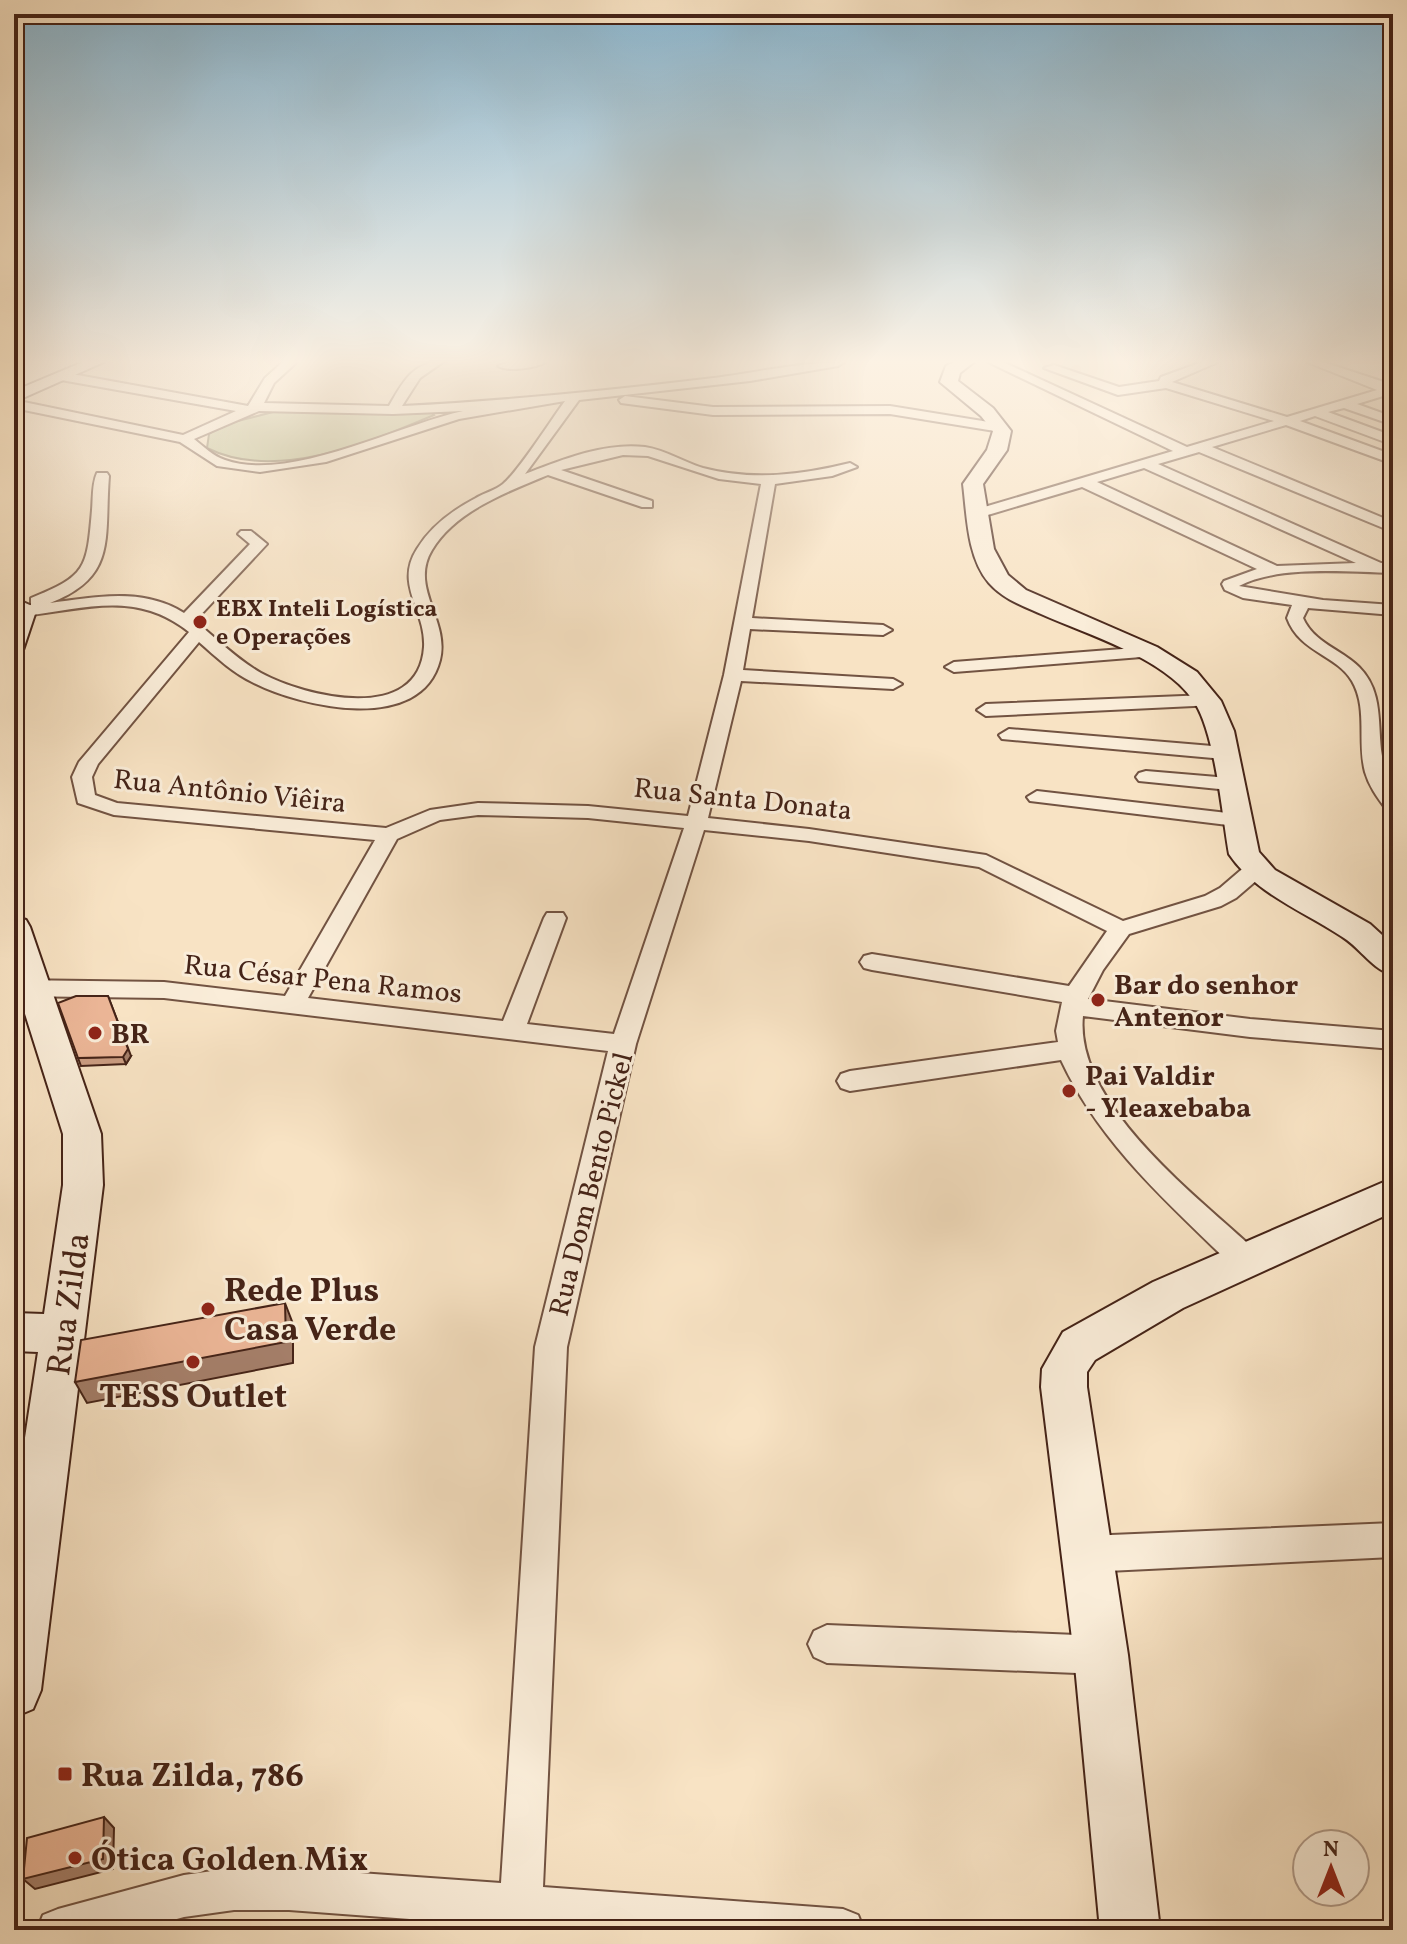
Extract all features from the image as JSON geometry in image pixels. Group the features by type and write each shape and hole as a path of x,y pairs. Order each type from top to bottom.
{"street":[{"path":"202,453 209,458 246,468 298,465 338,453"},
{"path":"510,485 534,453"},
{"path":"17,622 141,602 192,626 245,671 299,694 355,704 399,696 418,686 431,663 431,623 415,582 421,555 435,535 449,521 510,485 613,453"},
{"path":"646,453 700,471 768,482 850,467"},
{"path":"995,453 973,484 983,549 993,571 1006,587 1043,607 1148,652 1188,677 1208,701 1220,731 1244,854 1256,869 1286,892 1358,932 1393,964"},
{"path":"976,514 1174,453"},
{"path":"1202,453 1393,527"},
{"path":"1373,453 1393,460"},
{"path":"1142,462 1387,568"},
{"path":"550,471 647,504"},
{"path":"17,622 86,575 92,562 102,476"},
{"path":"1082,481 1274,571"},
{"name":"Rua Dom Bento Pickel","path":"521,1905 551,1347 623,1044 697,821 733,675 768,482"},
{"path":"192,626 259,544 246,534"},
{"path":"1387,568 1274,571 1231,582 1230,586 1237,592 1302,602 1393,608"},
{"path":"1302,602 1295,618 1300,630 1340,658 1361,681 1368,696 1374,775 1393,805"},
{"path":"1342,606 1393,622"},
{"path":"741,623 883,630"},
{"name":"Rua Antônio Viêira","path":"192,626 89,762 82,777 85,799 114,809 389,835"},
{"path":"954,667 1148,652"},
{"path":"733,675 893,684"},
{"path":"986,710 1208,701"},
{"path":"1009,735 1224,753"},
{"path":"1371,753 1393,755"},
{"path":"1146,777 1229,784"},
{"path":"1037,797 1236,820"},
{"name":"Rua Santa Donata","path":"389,835 415,821 437,814 478,809 588,812 697,821 969,857 1003,869 1121,929"},
{"path":"293,1003 389,835"},
{"path":"1245,1259 1122,1136 1095,1103 1077,1070 1070,1050 1069,1029 1085,976 1121,929 1213,901 1228,893 1256,869"},
{"path":"513,1029 555,918"},
{"name":"Rua Zilda","path":"14,927 25,989 82,1134 83,1185 15,1676"},
{"path":"872,962 1075,1001 1250,1028 1393,1040"},
{"name":"Rua César Pena Ramos","path":"25,989 164,990 623,1044"},
{"path":"850,1081 1070,1050"},
{"path":"1130,1930 1101,1655 1064,1387 1065,1369 1079,1346 1168,1295 1393,1194"},
{"path":"14,1332 64,1334"},
{"path":"1087,1554 1393,1540"},
{"path":"827,1644 1101,1655"},
{"path":"58,1930 184,1896 234,1889 289,1889 843,1930"}],"green space":[{"path":"221,453 330,453 291,460 262,461"}],"building":[{"name":"BR","path":"76,996 108,996 128,1049 123,1057 78,1058 58,1003"},
{"path":"285,1303 286,1342 75,1382 81,1340"},
{"path":"104,1817 103,1859 23,1879 27,1838"}],"place":[{"name":"EBX Inteli Logística e Operações","path":"200,622"},
{"name":"Bar do senhor Antenor","path":"1098,1000"},
{"name":"BR","path":"95,1033"},
{"name":"Pai Valdir - Yleaxebaba","path":"1069,1091"},
{"name":"Rede Plus Casa Verde","path":"208,1309"},
{"name":"TESS Outlet","path":"193,1362"},
{"name":"Rua Zilda, 786","path":"65,1774"},
{"name":"Ótica Golden Mix","path":"75,1858"}]}
